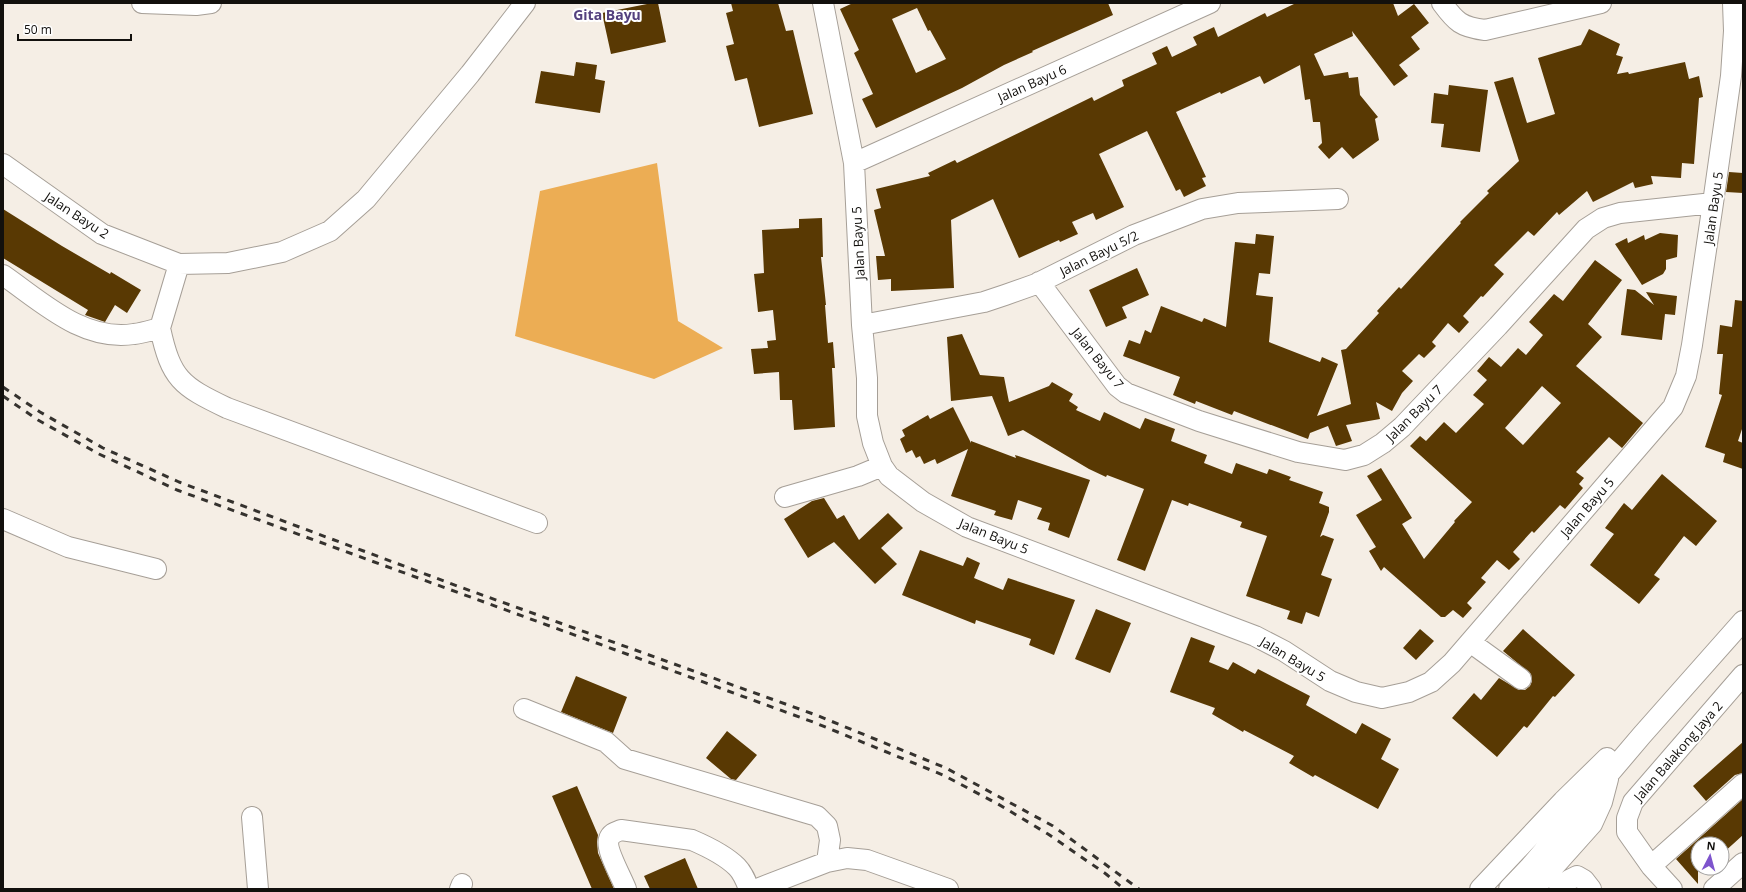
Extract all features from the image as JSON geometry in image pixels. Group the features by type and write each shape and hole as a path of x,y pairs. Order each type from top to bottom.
{"street":[{"path":"142,3 196,5 211,3"},
{"path":"525,3 470,74 366,200 330,230 282,252 228,263 179,264 160,328 166,353 177,376 196,393 235,410 537,523"},
{"name":"Jalan Bayu 5","path":"824,3 854,163 862,325 867,378 867,416 873,443 882,466 889,476 923,502 967,527 1255,636 1284,651 1330,681 1356,692 1382,698 1409,692 1430,682 1452,663 1673,407 1686,376 1692,345 1731,76 1734,31 1733,3"},
{"name":"Jalan Bayu 6","path":"854,163 1210,3"},
{"path":"1442,3 1452,18 1468,28 1485,30 1601,3"},
{"name":"Jalan Bayu 2","path":"3,164 102,234 179,264"},
{"name":"Jalan Bayu 5/2","path":"862,325 984,302 1039,282 1134,235 1202,209 1238,203 1338,199"},
{"name":"Jalan Bayu 7","path":"1039,282 1117,386 1126,393 1199,421 1298,452 1345,460 1364,455 1383,443 1402,427 1498,326 1586,229 1603,218 1620,213 1713,203"},
{"path":"3,276 75,325 88,330 102,334 133,335 160,328"},
{"path":"785,497 858,476 882,466"},
{"path":"3,519 68,547 156,568"},
{"path":"1509,889 1529,868 1609,773 1743,621"},
{"path":"1470,642 1521,679"},
{"name":"Jalan Balakong Jaya 2","path":"1672,889 1652,866 1627,832 1627,818 1633,802 1743,675"},
{"path":"524,709 606,742 625,759 817,816 827,826 830,840 827,862"},
{"path":"1480,889 1563,801 1613,752 1642,735"},
{"path":"1534,889 1592,824 1602,802 1609,773"},
{"path":"1652,866 1743,784"},
{"path":"252,817 258,889"},
{"path":"626,889 608,847 609,838 613,833 621,830 692,840 701,844 736,866 744,876 749,889"},
{"path":"757,889 827,862 847,858 867,860 948,889"},
{"path":"1714,889 1743,863"},
{"path":"1559,889 1568,880 1577,876 1584,880 1592,889"}],"shaded area":[{"path":"657,163 678,321 723,348 654,379 515,336 540,191"}],"building":[{"path":"658,3 666,42 611,54 602,13"},
{"path":"731,3 778,3 786,31 793,30 813,114 759,127 747,78 735,81 726,46 734,44 726,13 733,11"},
{"path":"853,3 1108,3 1113,15 1032,51 1033,52 1004,65 962,88 876,128 862,99 873,94 854,53 859,50 840,9","holes":["917,8 928,31 930,30 946,59 916,73 892,19"]},
{"path":"1296,3 1393,3 1398,16 1414,4 1429,23 1411,37 1420,49 1399,65 1408,76 1394,86 1352,31 1353,36 1314,54 1324,76 1348,72 1349,78 1358,77 1360,95 1378,117 1375,119 1379,140 1353,159 1342,147 1329,159 1318,147 1322,143 1320,122 1313,122 1310,99 1305,100 1300,65 1264,84 1260,76 1176,112 1206,177 1202,178 1206,186 1184,197 1180,189 1176,191 1147,131 1099,154 1124,207 1096,220 1093,213 1072,222 1078,234 1060,242 1059,240 1019,258 993,199 951,220 954,288 891,291 891,279 878,280 876,256 885,256 874,210 881,208 876,189 930,176 928,173 955,160 957,163 1092,97 1094,101 1124,86 1122,80 1157,64 1152,53 1167,46 1172,57 1197,45 1193,37 1214,27 1218,37 1265,13 1267,17"},
{"path":"1589,29 1620,44 1616,55 1623,57 1617,74 1628,72 1629,74 1685,62 1689,79 1699,76 1703,97 1699,98 1694,164 1682,163 1681,178 1651,176 1653,184 1635,188 1633,182 1593,202 1587,191 1559,215 1557,212 1534,236 1528,231 1494,265 1504,274 1463,316 1469,322 1459,333 1448,323 1432,342 1436,346 1424,358 1419,354 1402,371 1413,381 1402,393 1392,411 1376,402 1380,419 1346,425 1352,441 1336,446 1328,426 1310,433 1308,439 1234,411 1232,415 1196,401 1195,404 1173,395 1180,377 1123,356 1129,340 1140,344 1145,330 1151,333 1161,306 1202,322 1204,318 1226,327 1235,242 1255,244 1256,234 1274,236 1270,274 1259,273 1256,295 1273,297 1269,342 1320,362 1322,357 1338,364 1317,416 1351,404 1341,350 1346,349 1379,313 1377,311 1399,287 1401,289 1461,223 1460,222 1489,193 1487,191 1519,161 1494,82 1513,77 1527,123 1555,114 1538,58 1581,45"},
{"path":"576,62 597,65 595,79 605,81 600,113 535,103 541,71 574,76"},
{"path":"1449,85 1488,90 1480,152 1441,147 1444,124 1431,123 1434,93 1448,95"},
{"path":"1729,172 1743,173 1743,193 1726,192"},
{"path":"3,209 62,246 141,290 127,313 115,305 105,322 85,315 88,310 3,258"},
{"path":"822,218 823,257 821,257 828,343 833,342 835,368 832,368 835,427 794,430 792,400 780,400 779,372 754,374 751,349 768,348 767,341 776,340 773,310 758,312 754,274 764,273 762,230 799,228 799,219"},
{"path":"1660,233 1678,235 1677,257 1666,260 1666,269 1663,274 1642,285 1615,244 1627,238 1628,243 1644,235 1645,240"},
{"path":"1595,260 1622,280 1588,324 1602,337 1576,366 1643,423 1622,448 1609,437 1576,472 1584,478 1579,484 1583,488 1565,509 1560,505 1534,533 1532,531 1513,552 1520,559 1509,570 1497,560 1481,578 1486,582 1467,603 1472,608 1463,618 1453,610 1445,617 1441,617 1384,567 1381,571 1369,551 1376,547 1356,515 1382,500 1367,476 1381,468 1412,518 1402,524 1424,559 1455,522 1454,521 1472,502 1410,446 1420,436 1426,441 1444,422 1456,433 1484,404 1473,395 1487,380 1477,371 1489,357 1501,367 1518,348 1526,355 1543,335 1529,322 1554,294 1563,301","holes":["1542,386 1561,403 1523,445 1505,428"]},
{"path":"1137,268 1149,295 1122,307 1127,318 1106,327 1089,290"},
{"path":"1627,289 1635,290 1654,305 1646,292 1677,296 1675,315 1665,314 1662,340 1621,335"},
{"path":"1735,300 1743,301 1743,426 1738,441 1743,443 1743,469 1723,462 1725,454 1705,447 1722,395 1719,394 1723,354 1717,354 1720,325 1732,327"},
{"path":"962,334 980,375 1004,377 1009,402 1049,386 1052,382 1073,394 1069,401 1078,407 1076,410 1100,421 1104,412 1140,429 1145,418 1175,429 1171,441 1207,455 1204,463 1232,474 1236,463 1267,474 1269,469 1291,477 1289,480 1323,492 1319,503 1329,507 1329,512 1320,537 1323,535 1334,539 1321,575 1332,579 1319,617 1306,612 1302,624 1287,619 1290,611 1246,596 1267,536 1240,527 1242,522 1189,503 1188,506 1172,500 1145,571 1117,560 1144,489 1107,475 1106,477 1089,469 1023,430 1008,436 992,396 951,401 947,337"},
{"path":"953,407 971,443 971,441 1016,458 1015,455 1090,480 1069,538 1048,530 1050,523 1037,519 1042,508 1018,500 1012,520 994,515 996,511 951,496 968,449 937,464 935,459 924,464 920,456 916,458 912,450 906,453 900,439 905,436 902,430 928,415 930,419"},
{"path":"1662,474 1717,521 1696,546 1684,536 1654,575 1660,579 1639,604 1590,565 1614,534 1605,528 1624,503 1632,510"},
{"path":"824,498 837,519 844,515 859,540 888,513 903,528 881,548 897,564 875,584 834,542 808,558 784,519 812,501"},
{"path":"920,550 963,566 967,557 980,563 974,578 1003,590 1008,578 1075,600 1054,655 1029,645 1031,639 976,620 975,624 902,595"},
{"path":"1096,609 1131,623 1110,673 1075,659"},
{"path":"1420,629 1434,641 1416,660 1403,648"},
{"path":"1523,629 1575,675 1555,697 1553,696 1527,728 1524,726 1497,757 1452,718 1474,693 1481,700 1499,678 1519,690 1525,690 1530,686 1532,681 1531,674 1503,651"},
{"path":"1191,637 1215,646 1209,662 1228,670 1233,662 1255,674 1258,669 1310,696 1306,705 1356,734 1362,723 1391,739 1381,759 1399,769 1378,809 1315,775 1313,777 1289,763 1294,756 1244,730 1243,732 1212,714 1215,708 1170,692"},
{"path":"576,676 627,697 613,733 561,712"},
{"path":"727,731 757,755 736,780 731,779 706,758"},
{"path":"1743,742 1743,773 1735,775 1706,801 1693,786"},
{"path":"577,786 598,835 598,853 614,889 592,889 552,796"},
{"path":"1743,799 1743,835 1730,847 1730,836 1702,836"},
{"path":"1690,846 1690,875 1676,859"},
{"path":"685,858 698,889 650,889 644,876"},
{"path":"1691,876 1698,876 1698,884"}],"railway":[{"path":"3,387 40,412 103,448 179,482 460,587 816,715 946,768 1053,826 1139,889"},
{"path":"3,396 38,420 99,454 177,490 813,722 943,775 998,804 1048,834 1106,874 1124,889"}],"district":[{"name":"Gita Bayu","path":"607,15"}]}
